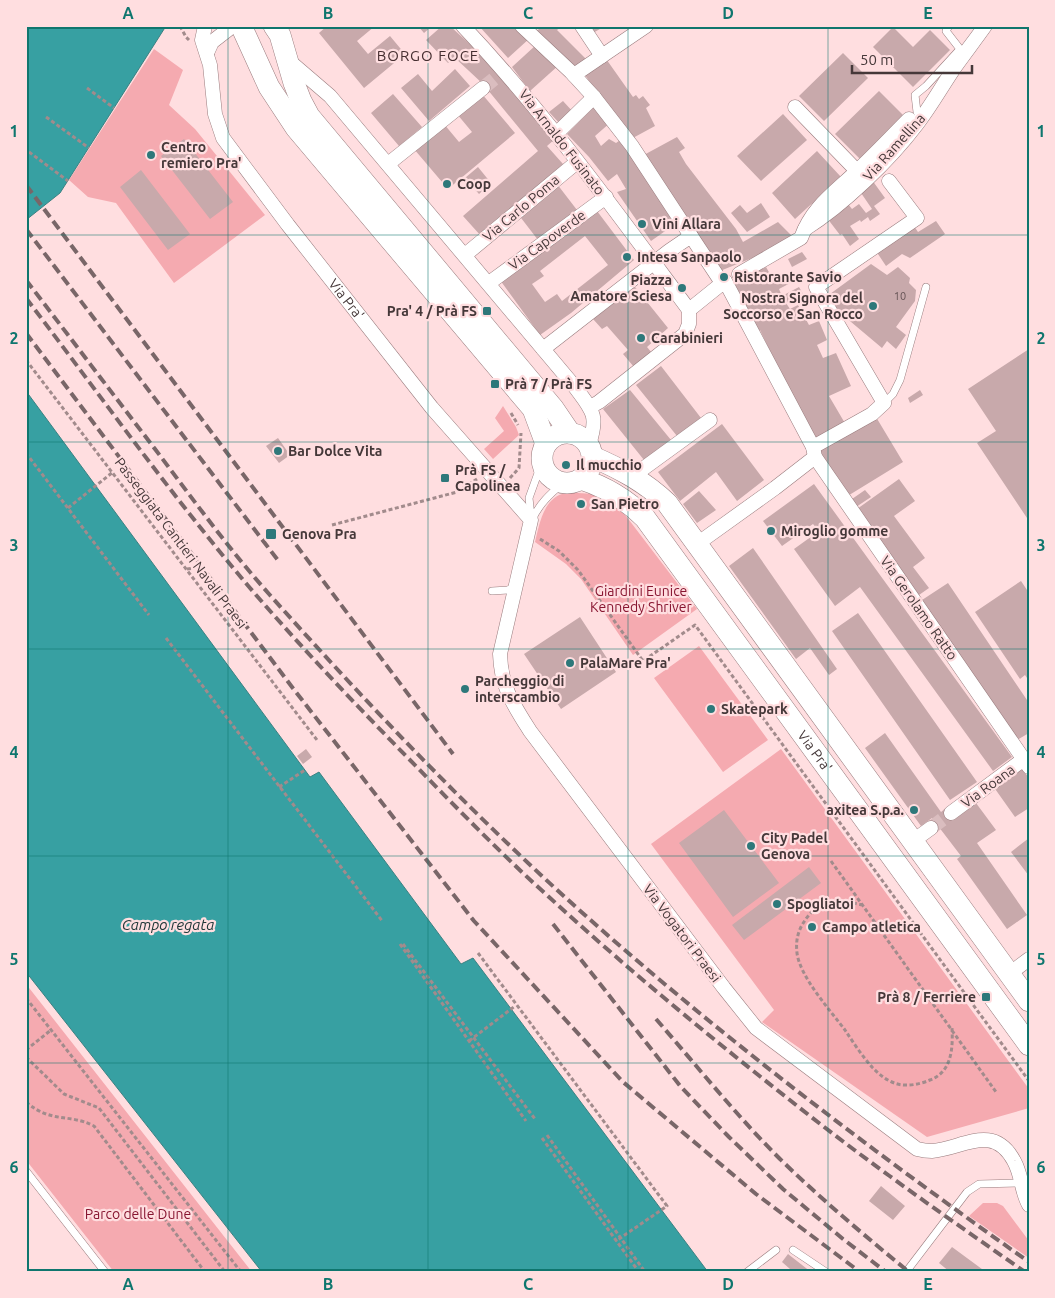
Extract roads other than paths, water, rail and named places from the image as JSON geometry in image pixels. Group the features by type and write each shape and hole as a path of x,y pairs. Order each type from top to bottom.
{"main road":[{"path":"274,26 280,36 301,101 309,116 553,408 570,433"},
{"path":"238,27 269,87 296,128 532,409 544,453 547,473 557,481 572,481 590,470 592,452 582,438 570,433 557,435 544,453"},
{"name":"Via Pra'","path":"592,452 633,476 655,491 667,503 1029,1001"},
{"name":"Via Pra'","path":"572,481 603,486 630,503 645,518 1029,1045"}],"street":[{"name":"Via Pra'","path":"205,26 202,40 210,65 216,114 224,138 288,225 432,408 531,520"},
{"name":"Via Arnaldo Fusinato","path":"464,26 504,70 606,197 649,267"},
{"path":"522,26 574,75 594,97 632,146 691,236 724,282 688,310"},
{"path":"582,26 602,56"},
{"path":"574,75 646,26"},
{"name":"Via Ramellina","path":"805,228 832,209 879,167 915,127 985,26"},
{"path":"207,53 212,42 238,27"},
{"path":"287,60 330,96 489,283 590,407 594,418 594,429 588,444 592,452"},
{"path":"388,164 483,88"},
{"path":"556,134 594,97"},
{"name":"Via Ramellina","path":"795,106 857,171"},
{"name":"Via Ramellina","path":"739,274 801,238 816,209 913,115"},
{"name":"Via Carlo Poma","path":"465,255 577,162"},
{"path":"697,544 775,488 814,452 872,414 884,403 816,287 917,218 889,181"},
{"name":"Via Capoverde","path":"489,283 606,197"},
{"path":"543,349 669,250 691,236"},
{"path":"590,407 599,402 685,334 689,324 688,310 649,267"},
{"name":"Via Gerolamo Ratto","path":"724,282 814,452 1026,763"},
{"path":"633,476 710,420"},
{"name":"Via Vogatori Praesi","path":"531,520 500,654 500,668 508,695 530,731 557,769 756,1028 917,1149 932,1151 971,1141 995,1142 1008,1151 1018,1170 1024,1195 1029,1205"},
{"name":"Via Roana","path":"952,813 1026,763"},
{"path":"913,841 931,828"},
{"path":"1009,974 1029,958"}],"lane":[{"path":"913,115 911,94 926,86 960,50 946,31 949,26"},
{"path":"884,403 893,394 900,380 926,287"},
{"path":"531,520 529,498 544,453"},
{"path":"531,520 547,497 572,481"},
{"path":"492,592 508,590 517,586"},
{"path":"26,1171 105,1272"},
{"path":"906,1272 967,1192 979,1184 1022,1183"},
{"path":"747,1272 776,1250"},
{"path":"793,1250 826,1272"}],"water":[{"path":"26,26 166,26 60,193 26,220"},
{"name":"Campo regata","path":"26,391 310,777 319,772 461,964 473,958 708,1272 262,1272 26,972"}],"tunnel":[{"path":"483,88 505,70"},
{"path":"931,828 951,813"}],"railway":[{"path":"26,185 453,754"},
{"path":"26,229 280,563"},
{"path":"26,280 210,523 254,577 373,708 481,818 612,939 727,1036 846,1129 1029,1262"},
{"path":"26,298 164,481 250,588 348,696 495,846 615,956 750,1068 819,1123 921,1199 1025,1272"},
{"path":"26,333 292,687 474,921 623,1082 756,1194 860,1272"},
{"path":"553,924 681,1087 783,1189 886,1272"},
{"path":"656,1019 732,1108 780,1159 843,1217 909,1272"}],"place":[{"name":"Centro remiero Pra'","path":"151,155"},
{"name":"Coop","path":"447,184"},
{"name":"Vini Allara","path":"642,224"},
{"name":"Intesa Sanpaolo","path":"627,257"},
{"name":"Ristorante Savio","path":"724,277"},
{"name":"Piazza Amatore Sciesa","path":"682,288"},
{"name":"Nostra Signora del Soccorso e San Rocco","path":"873,306"},
{"name":"Pra' 4 / Prà FS","path":"487,311"},
{"name":"Carabinieri","path":"641,338"},
{"name":"Prà 7 / Prà FS","path":"495,384"},
{"name":"Bar Dolce Vita","path":"278,451"},
{"name":"Il mucchio","path":"566,465"},
{"name":"Prà FS / Capolinea","path":"445,478"},
{"name":"San Pietro","path":"581,504"},
{"name":"Miroglio gomme","path":"771,531"},
{"name":"Genova Pra","path":"271,534"},
{"name":"PalaMare Pra'","path":"570,663"},
{"name":"Parcheggio di interscambio","path":"465,689"},
{"name":"Skatepark","path":"711,709"},
{"name":"axitea S.p.a.","path":"914,810"},
{"name":"City Padel Genova","path":"751,846"},
{"name":"Spogliatoi","path":"777,904"},
{"name":"Campo atletica","path":"812,927"},
{"name":"Prà 8 / Ferriere","path":"986,997"}],"district":[{"name":"BORGO FOCE","path":"428,55"}],"park label":[{"name":"Giardini Eunice Kennedy Shriver","path":"641,600"},
{"name":"Parco delle Dune","path":"138,1214"}]}
